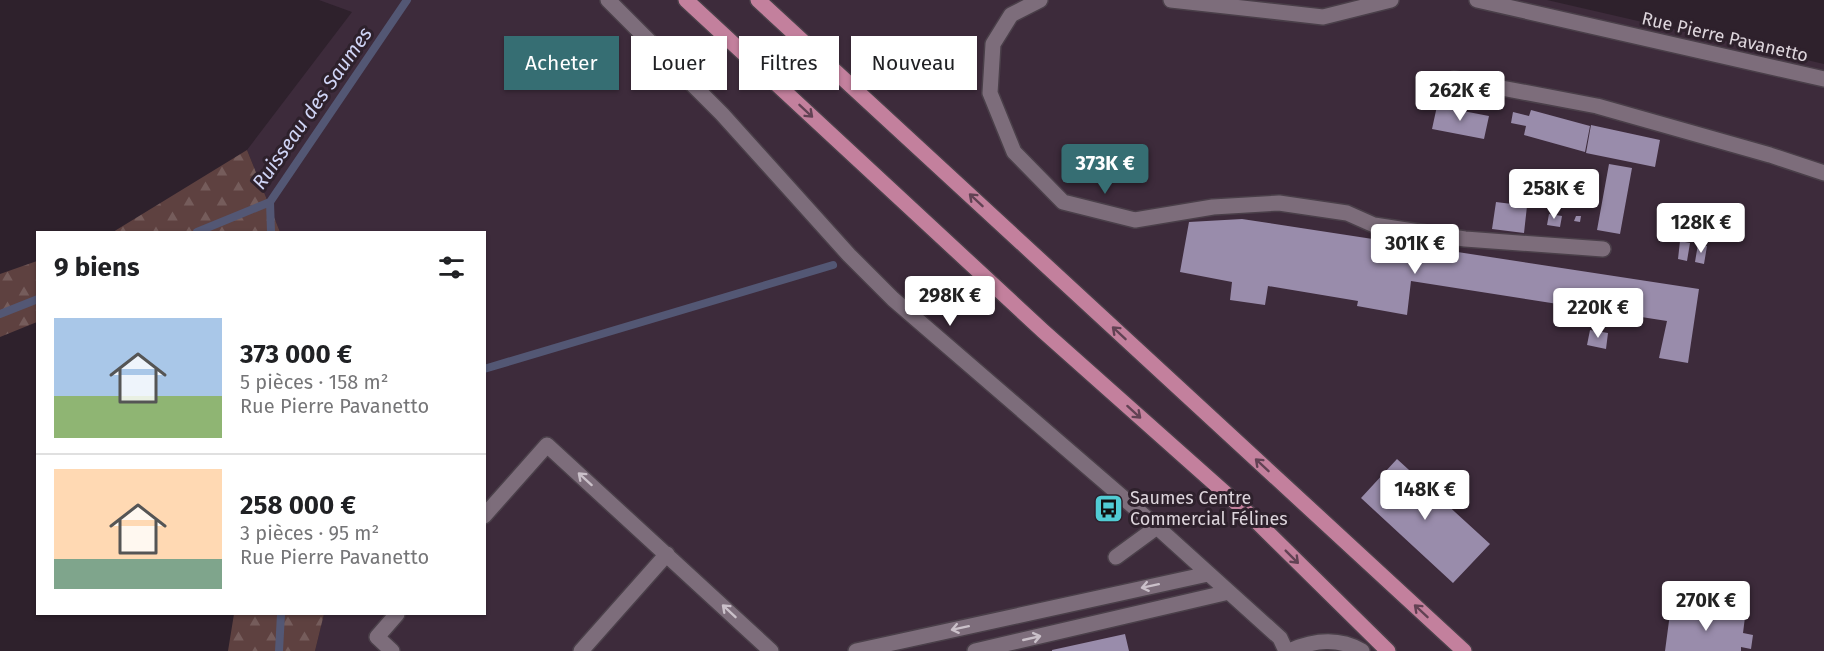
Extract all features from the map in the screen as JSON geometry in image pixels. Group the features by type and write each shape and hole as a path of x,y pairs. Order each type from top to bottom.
{"main road":[{"path":"686,0 1043,331 1251,516 1388,651"},
{"path":"758,0 1464,651"}],"street":[{"path":"608,0 723,114 849,255 893,299 1157,527 1280,638 1287,651 1308,642 1347,642 1362,651"},
{"path":"1040,0 1011,15 993,44 990,93 1014,152 1063,202 1135,220 1213,207 1279,203 1347,213 1374,225 1465,239 1604,249"},
{"path":"1171,0 1323,17 1391,0"},
{"name":"Rue Pierre Pavanetto","path":"1477,0 1824,79"},
{"path":"1454,79 1597,106 1770,155 1824,173"},
{"path":"486,514 547,445 771,651"},
{"path":"1116,557 1157,527"},
{"path":"581,651 667,554"},
{"path":"856,651 1208,574"},
{"path":"975,651 1229,592"},
{"path":"392,651 377,636 396,615"}],"shaded area":[{"path":"319,0 1547,0 1824,64 1824,651 315,651 324,615 486,615 486,231 280,231 247,150 352,12"}],"green space":[{"path":"247,150 280,231 115,231"},
{"path":"36,261 36,322 0,337 0,274"},
{"path":"234,615 324,615 315,651 228,651"}],"building":[{"path":"1437,106 1489,116 1484,139 1432,129"},
{"path":"1531,110 1590,126 1585,152 1524,135 1526,126 1511,123 1513,112 1529,116"},
{"path":"1591,125 1660,140 1655,167 1586,153"},
{"path":"1609,164 1632,168 1620,234 1597,230"},
{"path":"1496,202 1527,206 1524,233 1492,229"},
{"path":"1549,214 1562,216 1560,227 1547,225"},
{"path":"1576,216 1581,216 1580,222 1574,221"},
{"path":"1242,219 1699,289 1688,363 1659,358 1667,321 1411,281 1407,315 1357,306 1358,301 1268,286 1265,305 1230,300 1232,282 1180,272 1189,222"},
{"path":"1680,241 1690,243 1687,261 1678,259"},
{"path":"1698,244 1707,246 1704,264 1695,262"},
{"path":"1590,330 1608,333 1606,349 1587,345"},
{"path":"1397,459 1490,544 1453,583 1361,498"},
{"path":"1671,606 1745,617 1743,633 1753,635 1751,649 1741,647 1741,651 1665,651"},
{"path":"1125,634 1129,651 1052,651 1052,650"}],"waterway":[{"name":"Ruisseau des Saumes","path":"199,231 270,202 407,0"},
{"path":"270,202 271,231"},
{"path":"486,368 833,265"},
{"name":"Ruisseau des Saumes","path":"0,314 36,300"},
{"path":"279,651 281,615"}],"place":[{"name":"Saumes Centre Commercial Félines","path":"1109,508"}]}
